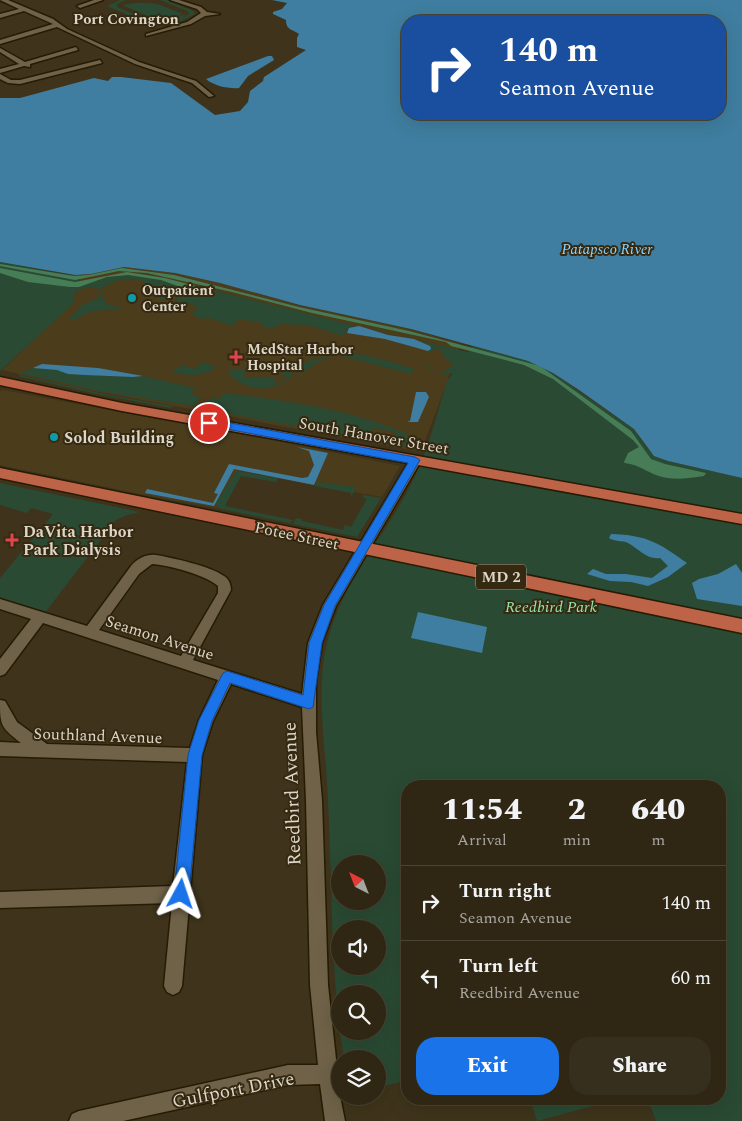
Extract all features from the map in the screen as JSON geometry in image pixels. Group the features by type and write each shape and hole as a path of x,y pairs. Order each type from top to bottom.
{"main road":[{"name":"South Hanover Street","path":"0,381 85,400 742,519"},
{"name":"Potee Street","path":"0,473 742,626"}],"street":[{"path":"2,0 23,8 143,66 194,82 211,96"},
{"path":"80,6 100,0"},
{"path":"173,0 199,8 204,11 204,14"},
{"path":"0,16 23,8"},
{"path":"148,35 189,23 204,14 217,14"},
{"path":"0,42 57,25"},
{"path":"0,72 76,49"},
{"path":"0,50 32,68"},
{"path":"0,76 14,82 100,62"},
{"path":"39,72 46,76"},
{"name":"Reedbird Avenue","path":"335,1121 319,985 309,703 312,662 322,623 340,585 415,460"},
{"path":"90,633 134,570 145,562 156,559 214,576 224,584 226,588 224,594 184,663"},
{"name":"Seamon Avenue","path":"0,604 309,703"},
{"path":"0,670 40,617"},
{"path":"173,986 195,755 206,720 227,677"},
{"path":"0,706 11,724 21,735 46,751"},
{"name":"Southland Avenue","path":"0,749 195,755"},
{"path":"0,900 181,894"},
{"name":"Gulfport Drive","path":"79,1121 288,1075 328,1074"}],"shaded area":[{"name":"MedStar Harbor Hospital","path":"124,267 175,273 220,283 300,305 410,329 461,344 421,452 77,388 2,370 72,303 81,275"},
{"path":"3,390 400,466 382,497 239,471 216,508 135,493 0,465 0,391"}],"green space":[{"path":"120,0 126,0 117,4 117,7 155,23 179,19 174,17 159,21 122,5 147,3 166,7 183,14 176,17 187,14 182,18 190,14 160,0 167,0 193,11 195,14 181,21 154,26 107,6"},
{"path":"0,262 64,274 81,275 77,286 115,276 143,276 189,290 196,286 356,326 347,330 343,336 308,325 279,324 276,328 261,327 264,323 239,319 232,326 207,317 205,320 192,315 195,312 193,311 199,307 187,303 180,308 171,305 178,299 176,297 179,294 176,293 169,299 158,299 168,291 160,286 146,285 140,279 121,279 99,289 88,287 76,291 73,300 75,302 0,371"},
{"path":"0,264 74,276 122,268 174,275 299,307 409,331 540,366 631,431 651,459 706,473 704,476 681,479 670,478 659,476 635,465 625,463 628,453 639,447 633,440 553,379 524,365 451,346 446,342 312,313 232,292 147,273 119,271 75,280 0,266"},
{"path":"0,268 75,282 127,272 165,278 196,286 189,290 161,280 128,275 107,277 79,287 70,287 28,282 0,273"},
{"path":"104,291 101,299 107,301 105,303 122,309 91,311 74,320 68,320 82,305 97,299 101,292"},
{"path":"365,328 396,335 381,333"},
{"name":"Reedbird Park","path":"419,341 468,352 472,346 528,361 553,373 634,429 648,449 668,461 742,478 742,1121 656,1121 650,1105 726,1105 726,780 401,780 401,1082 386,1086 386,1050 343,1050 341,1040 386,1040 386,985 336,985 335,975 386,975 386,920 333,920 332,910 386,910 386,855 331,855 331,873 322,704 323,665 326,645 340,605 350,585 409,488 427,446 447,381 453,373 442,375 423,365 424,360 424,364 441,374 454,364 444,358 445,356 437,347 432,352 428,351 431,349"},
{"path":"330,353 373,357 414,369 411,374 338,355 328,357"},
{"path":"325,355 325,358 299,374 293,370 283,370 283,365 303,365 314,358 318,360"},
{"path":"203,362 216,367 206,373 195,375 172,372 182,365 194,369"},
{"path":"35,367 33,368 57,370 68,374 143,376 195,388 191,394 200,397 195,406 99,391 20,373"},
{"path":"229,369 245,369 244,378 277,378 273,381 278,384 288,378 284,375 280,376 283,372 290,372 293,376 285,382 269,388 261,388 245,385 237,381 229,375"},
{"path":"18,376 109,395 172,406 171,408 92,393"},
{"path":"223,393 293,402 339,412 385,425 407,434 410,442 408,447 209,410 207,407 203,408 208,399 211,399 210,397 220,399","holes":["373,428 396,432 392,443 368,439"]},
{"path":"237,471 278,478 276,482 241,476 225,506 293,520 290,523 216,508 218,505 216,503"},
{"path":"317,482 356,487 351,498 351,493 315,486"},
{"path":"0,483 140,512 116,520 44,614 0,600 0,578 53,514 31,508 27,513 0,505"},
{"path":"363,495 381,498 357,537 293,524 296,518 343,530 345,525 351,527 367,499 362,497"},
{"path":"532,1105 597,1105 537,1121"}],"water":[{"name":"Patapsco River","path":"272,0 742,0 742,478 654,456 634,429 553,373 528,361 411,329 300,305 175,273 124,267 91,274 75,275 0,262 0,98 20,98 94,78 108,81 112,77 121,77 171,83 215,115 240,111 248,102 250,91 263,81 264,77 306,50 297,47 299,34 288,28 286,20 273,14 273,12 282,9 287,3"},
{"path":"272,56 274,60 248,76 239,88 213,84 206,79"},
{"path":"359,326 388,335 414,339 430,346 431,349 428,351 385,339 347,333 349,328"},
{"path":"42,364 98,368 143,376 68,374 57,370 33,368"},
{"path":"416,392 426,392 429,397 418,422 407,422 410,421"},
{"path":"297,447 328,453 314,485 234,469 214,506 145,493 147,489 213,503 218,494 214,493 229,464 302,478 308,477 314,465 309,451"},
{"path":"611,534 634,536 652,541 687,563 668,577 648,586 631,582 610,581 587,574 593,569 606,574 626,574 652,578 668,566 660,558 643,554 628,543 609,538"},
{"path":"736,564 742,573 742,606 697,599 692,583 718,574"},
{"path":"418,612 487,627 482,653 411,638"}],"place":[{"name":"Outpatient Center","path":"132,298"},
{"name":"MedStar Harbor Hospital","path":"236,357"},
{"name":"Solod Building","path":"54,437"},
{"name":"DaVita Harbor Park Dialysis","path":"12,540"}],"district":[{"name":"Port Covington","path":"126,19"}],"route":[{"path":"181,894 195,755 206,720 227,677 309,703 309,682 312,662 322,623 340,585 415,460 209,423"}]}
